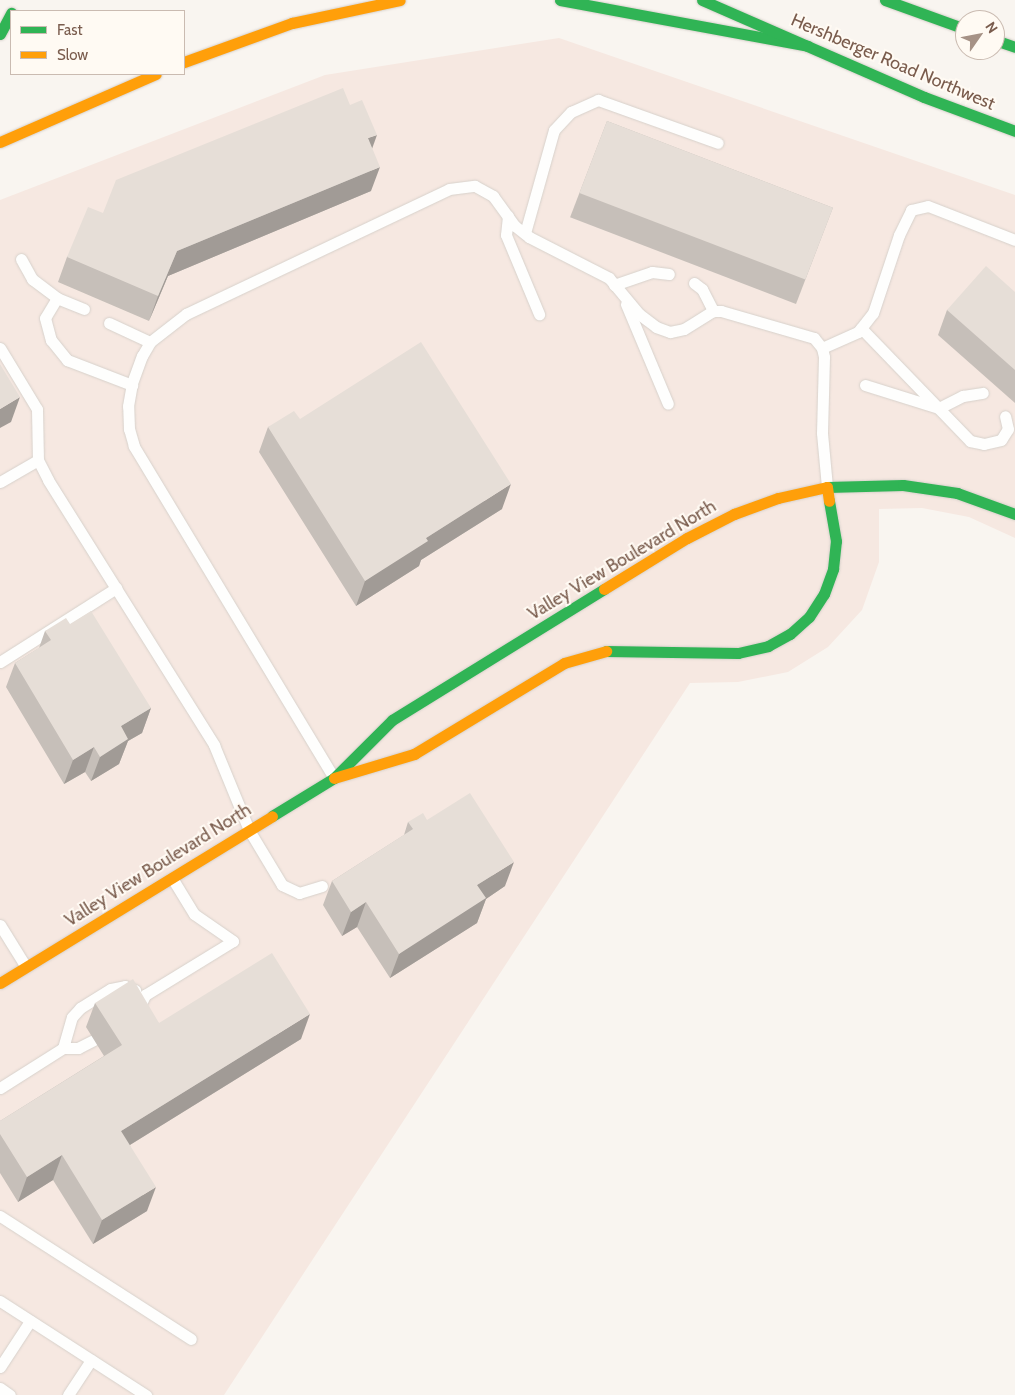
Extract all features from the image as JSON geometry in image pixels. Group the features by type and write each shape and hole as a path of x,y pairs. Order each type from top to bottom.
{"main road":[{"path":"185,62 292,23 400,0"},
{"path":"560,0 808,46"},
{"name":"Hershberger Road Northwest","path":"702,0 924,97 1015,131"},
{"path":"885,0 955,25"},
{"path":"0,34 10,16"},
{"path":"0,142 154,75"},
{"path":"827,487 902,485 957,494 1015,514"},
{"name":"Valley View Boulevard North","path":"0,983 334,778 392,720 687,538 752,508 827,487 836,541 833,569 824,594 809,617 790,634 768,646 738,653 618,649 593,652 564,663 414,754 334,778"}],"lane":[{"path":"525,233 554,130 571,112 598,100 718,143"},
{"path":"334,778 134,446 129,429 132,385 150,342 186,314 449,188 475,186 493,196 508,216 525,233 609,278 622,295 656,327 670,332 684,329 713,310"},
{"path":"822,348 861,328 873,313 899,235 911,210 928,206 1015,240"},
{"path":"508,216 506,235 539,314"},
{"path":"21,259 32,279 57,298 84,309"},
{"path":"614,284 652,272 670,274"},
{"path":"694,283 702,289 713,310 814,338 822,348 822,433 827,487"},
{"path":"622,295 668,404"},
{"path":"57,298 46,318 51,340 67,360 132,385"},
{"path":"109,323 150,342"},
{"path":"861,328 970,441 984,444 1001,440 1008,429 1005,416"},
{"path":"0,348 37,409 38,460 217,750 249,830 282,885 299,892 322,886"},
{"path":"865,385 939,408 963,396 983,393"},
{"path":"0,482 38,460"},
{"path":"0,662 116,588"},
{"path":"132,1017 145,995 233,941 194,914 172,878"},
{"path":"0,924 26,967"},
{"path":"63,1048 72,1017 80,1008 111,989 125,986 145,995"},
{"path":"0,1088 63,1048 78,1048 94,1040"},
{"path":"0,1216 190,1339"},
{"path":"0,1301 146,1395"},
{"path":"0,1367 30,1321"},
{"path":"68,1395 91,1360"},
{"path":"0,1388 10,1395"}],"shaded area":[{"path":"559,38 1015,195 1015,538 969,517 922,508 879,509 879,562 862,610 828,647 788,672 738,682 690,683 224,1395 0,1395 0,200 325,75"}],"building":[{"path":"343,88 350,105 362,100 377,135 368,138 380,167 177,251 158,296 67,257 88,207 103,213 116,180"},
{"path":"607,121 833,208 805,280 579,193"},
{"path":"986,266 1015,292 1015,370 947,310"},
{"path":"421,342 511,484 426,538 428,541 365,581 268,427 294,411 300,419"},
{"path":"0,364 20,397 0,409"},
{"path":"91,611 151,708 121,726 128,739 100,757 94,747 73,760 15,663 51,640 45,631 66,618 70,624"},
{"path":"470,793 514,862 477,885 486,898 399,954 366,902 351,912 332,881 413,829 408,822 423,813 427,820"},
{"path":"272,953 310,1014 121,1131 156,1187 102,1220 62,1155 27,1177 0,1134 0,1121 122,1045 95,1003 133,979 159,1023"}],"traffic: fast":[{"path":"560,0 808,46"},
{"path":"702,0 924,97 1015,131"},
{"path":"885,0 955,25"},
{"path":"0,34 10,15"},
{"path":"1005,44 1015,47"},
{"path":"827,487 903,485 957,493 1015,514"},
{"path":"606,651 738,653 768,646 790,634 809,617 824,594 833,569 836,541 829,501"},
{"path":"272,816 334,778 392,720 604,589"}],"traffic: slow":[{"path":"185,62 292,23 400,0"},
{"path":"0,142 154,75"},
{"path":"604,589 687,538 734,514 778,498 827,487 829,501"},
{"path":"334,778 414,754 564,663 606,651"},
{"path":"0,983 272,816"}]}
